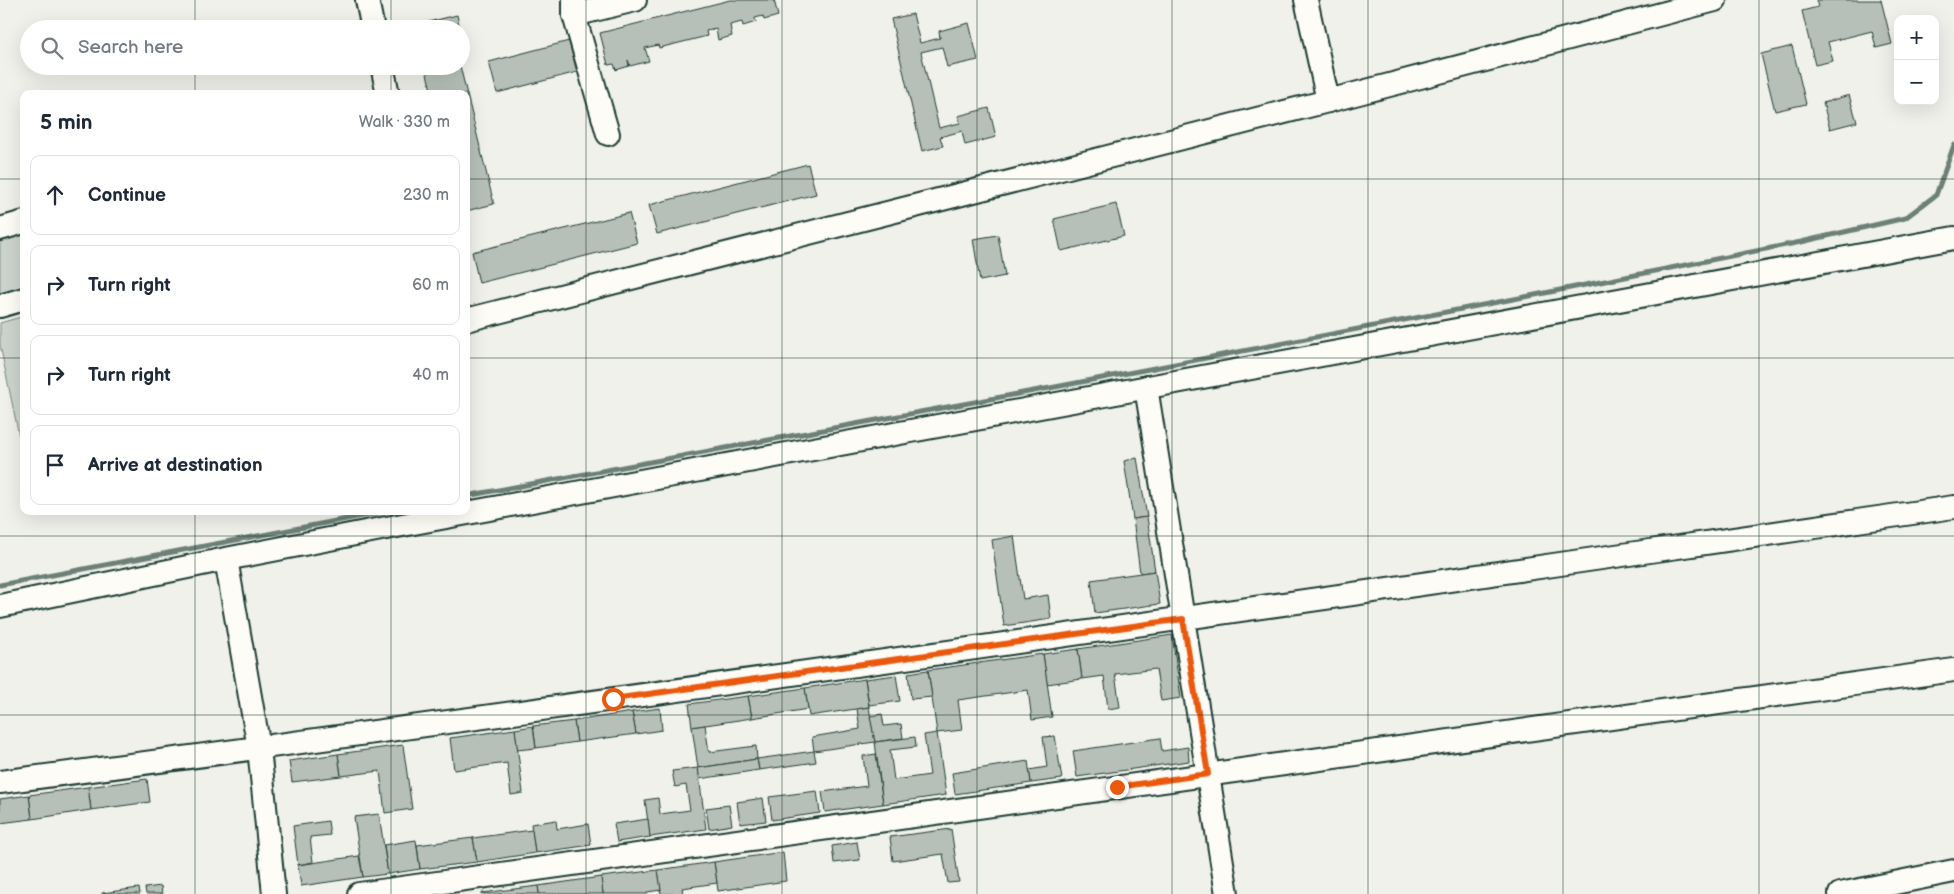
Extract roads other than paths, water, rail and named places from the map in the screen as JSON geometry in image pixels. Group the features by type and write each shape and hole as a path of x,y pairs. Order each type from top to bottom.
{"street":[{"path":"367,0 371,20"},
{"path":"608,134 574,7 635,0"},
{"path":"1306,0 1328,101"},
{"path":"470,319 1328,101 1715,0"},
{"path":"384,75 387,90"},
{"path":"0,229 20,223"},
{"path":"470,513 1954,238"},
{"path":"0,306 20,300"},
{"path":"1146,387 1226,894"},
{"path":"0,782 259,748 1183,619 1954,507"},
{"path":"0,606 226,559 461,515"},
{"path":"226,559 259,748 274,894"},
{"path":"359,894 1954,670"},
{"path":"1840,894 1954,871"}],"waterway":[{"path":"470,495 1050,388 1535,295 1801,242 1905,218 1936,195 1954,145"},
{"path":"0,585 367,515"}]}
